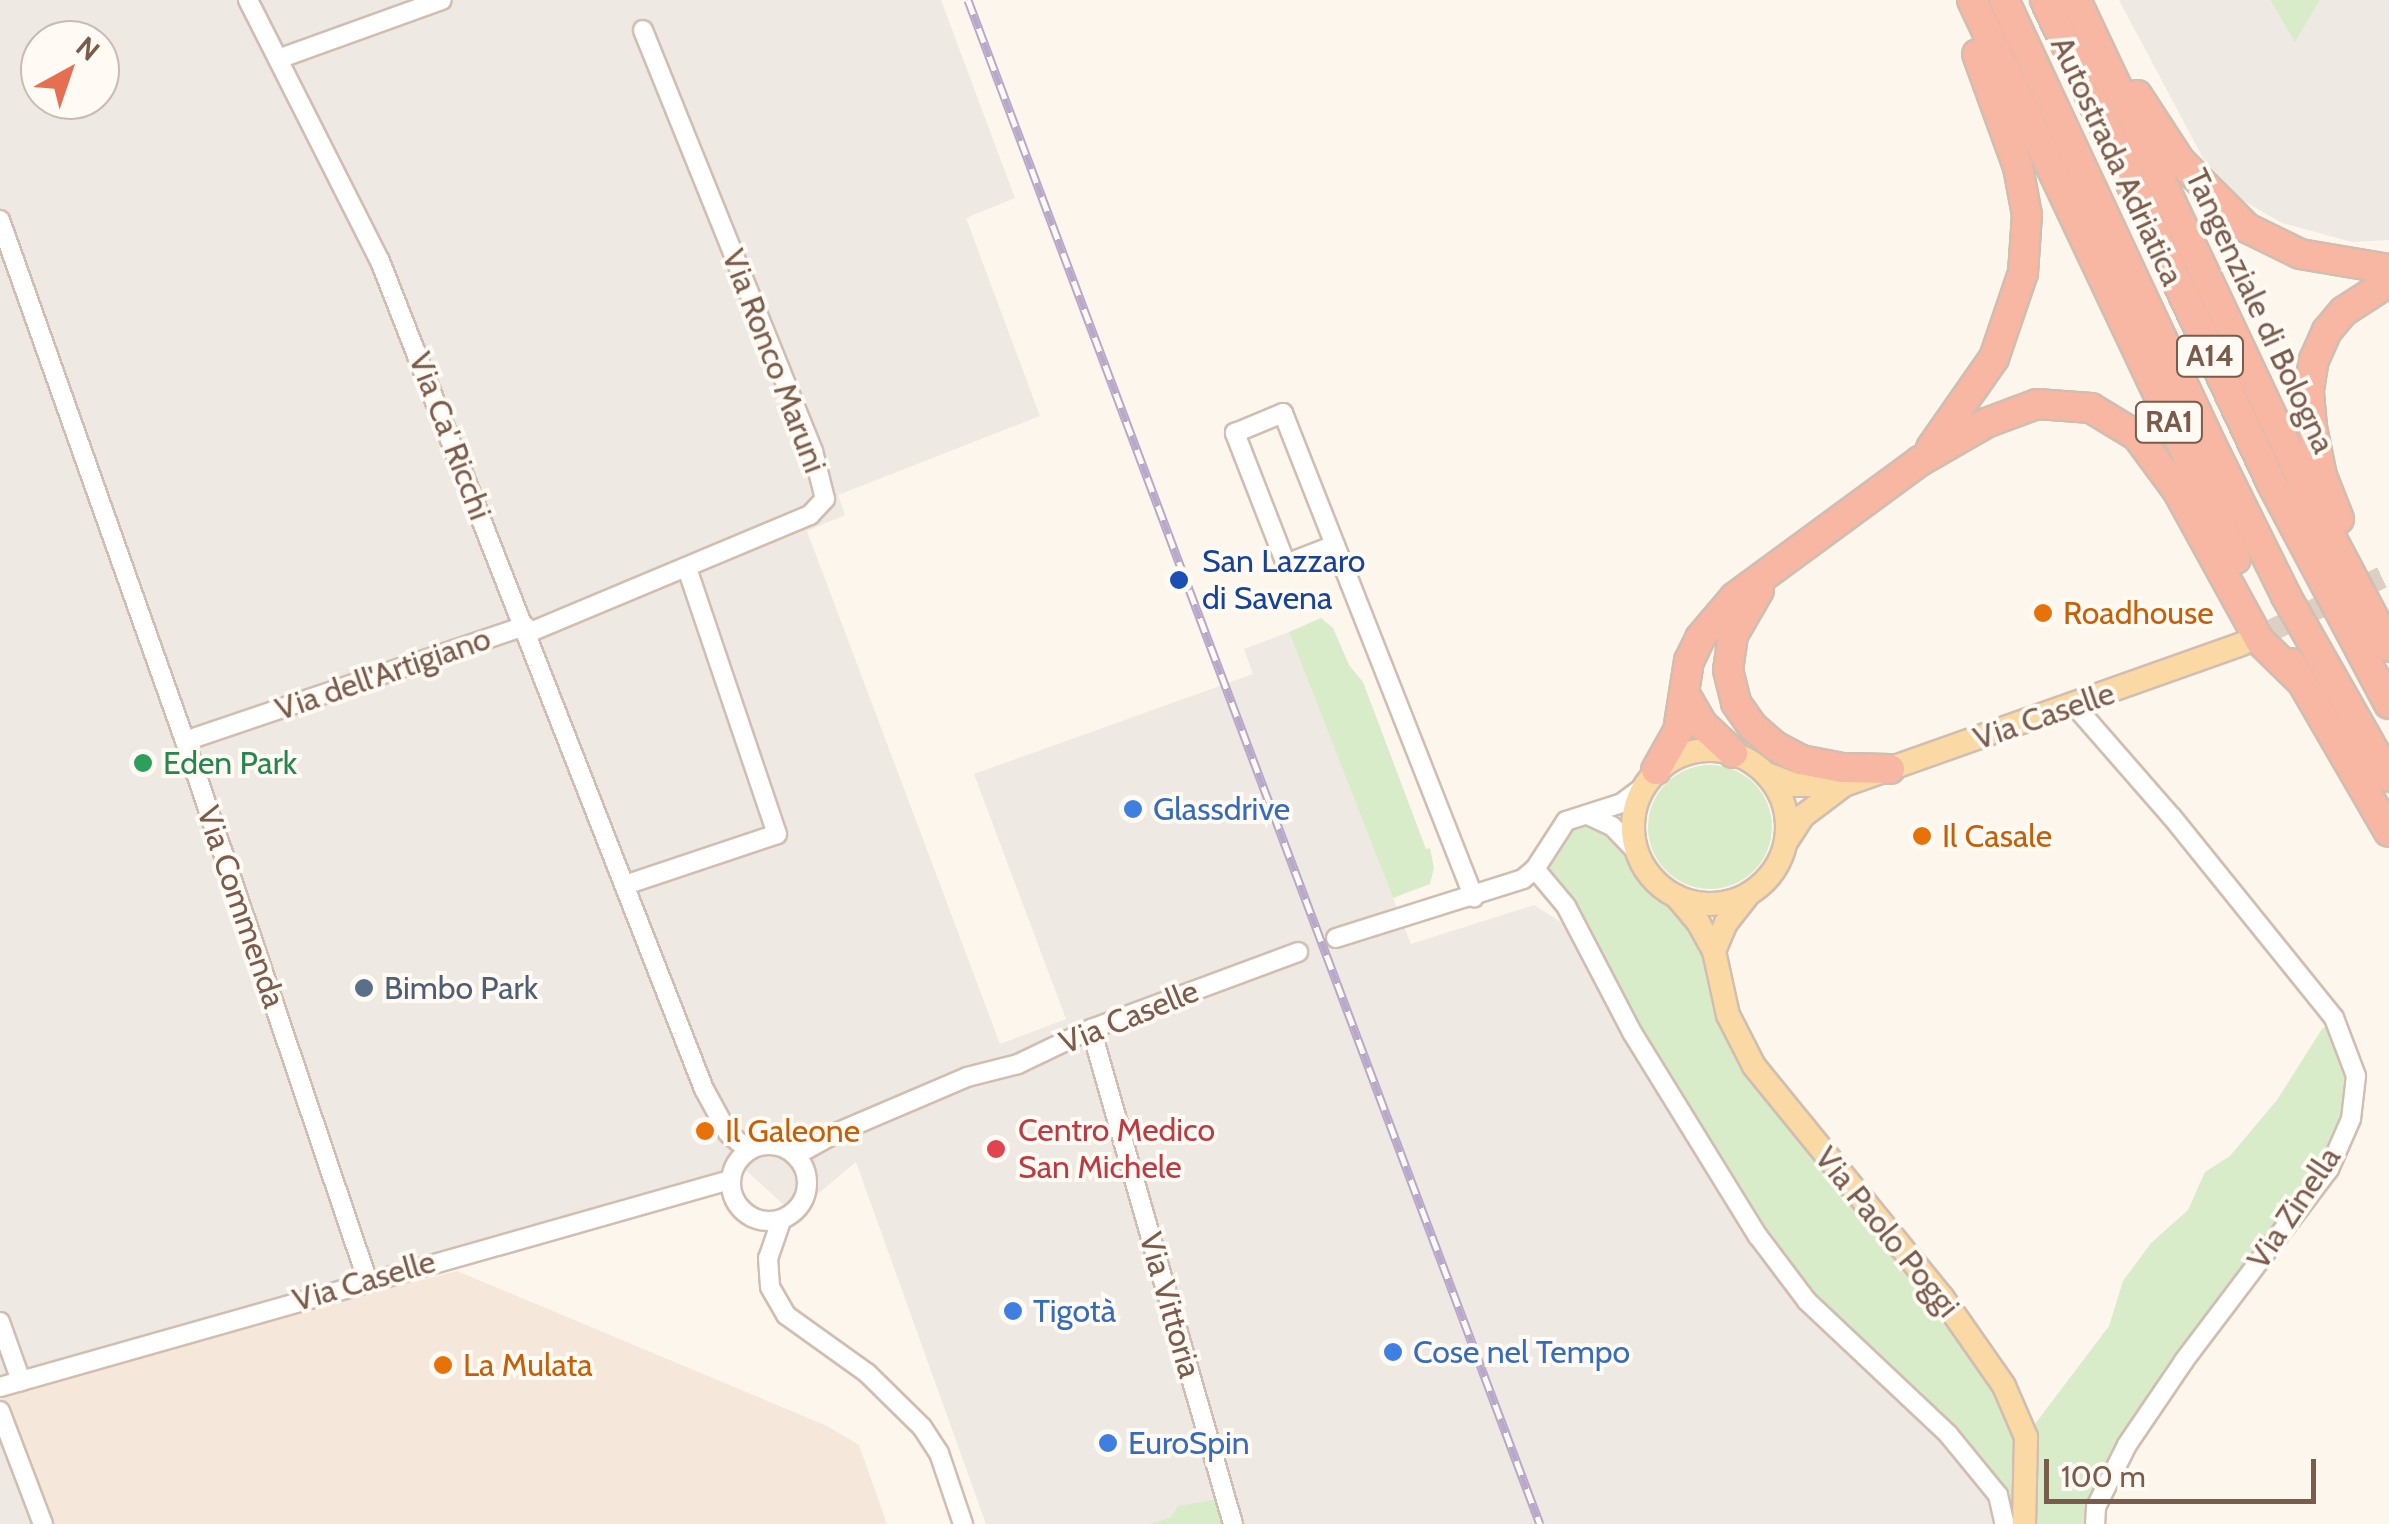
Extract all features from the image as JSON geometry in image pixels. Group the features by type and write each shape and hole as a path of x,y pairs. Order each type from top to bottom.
{"highway":[{"path":"1920,461 1965,404 1994,358 2023,273 2026,216 2018,167 1966,24 1962,0"},
{"name":"RA1","path":"1972,0 2222,535 2300,680 2389,832"},
{"name":"Autostrada Adriatica","path":"2004,0 2286,596 2389,777"},
{"name":"Autostrada Adriatica","path":"2045,0 2272,484 2389,704"},
{"path":"2077,0 2108,35 2134,90 2172,149 2225,210 2276,245 2389,270"},
{"name":"Tangenziale di Bologna","path":"2077,0 2286,447 2386,642"},
{"path":"2386,642 2368,577 2322,476 2308,390 2328,331 2344,312 2389,282"},
{"path":"1649,779 1678,731 1689,662 1713,618 1920,461 2020,408 2072,404 2108,416 2153,455 2260,641 2300,680"},
{"path":"1786,559 1741,615 1733,635 1728,670 1736,703 1752,726 1775,746 1802,760 1842,768 1890,769"},
{"path":"1686,696 1704,726 1733,752"}],"main road":[{"name":"Via Caselle","path":"1714,951 1726,923 1767,879 1803,816 1844,785 2242,644"},
{"path":"1714,951 1698,922 1646,870 1637,852 1632,818 1649,779 1676,756 1704,749 1733,752"},
{"name":"Via Caselle","path":"1733,752 1767,774 1795,785 1844,785"},
{"path":"1767,774 1781,796 1787,820 1786,842"},
{"path":"1676,896 1713,904 1750,893"},
{"name":"Via Paolo Poggi","path":"1714,951 1728,1014 1754,1066 1942,1297 2004,1386 2026,1437 2014,1522"}],"street":[{"name":"Via Ca' Ricchi","path":"248,0 380,260 704,1089 728,1134 746,1149"},
{"path":"278,59 442,0"},
{"name":"Via Ronco Maruni","path":"526,630 810,516 825,498 812,451 642,30"},
{"name":"Via Commenda","path":"0,220 185,741 367,1280"},
{"path":"1335,545 1286,564 1235,433 1283,413 1474,897"},
{"path":"624,885 778,834 687,568"},
{"name":"Via dell'Artigiano","path":"185,741 526,630"},
{"name":"Via Zinella","path":"2075,706 2208,860 2334,1018 2356,1076 2351,1119 2329,1168 2184,1361 2127,1444 2096,1507 2094,1524"},
{"path":"1336,938 1522,879 1535,869 1557,830 1566,822 1622,803 1649,779"},
{"path":"1588,815 1612,826 1637,852"},
{"path":"1535,869 1566,906 1633,1034 1758,1236 1807,1301 1948,1434 1998,1495 2014,1522"},
{"name":"Via Caselle","path":"796,1155 852,1126 967,1077 1018,1064 1091,1029 1298,952"},
{"name":"Via Vittoria","path":"1091,1029 1233,1524"},
{"path":"745,1212 766,1221 781,1221 798,1211 806,1200 806,1173 796,1155 768,1146 746,1149 736,1160 730,1180 734,1201 745,1212 768,1258 770,1288 786,1315 867,1373 922,1427 939,1453 963,1524"},
{"name":"Via Caselle","path":"0,1388 367,1280 730,1180"},
{"path":"768,1258 781,1221"},
{"path":"0,1322 21,1381"},
{"path":"0,1411 42,1524"}],"shaded area":[{"path":"0,0 941,0 1015,198 966,218 1040,416 838,495 845,515 807,531 1000,1044 1066,1019 974,774 1253,674 1244,649 1289,632 1411,944 1534,905 1567,926 2033,1524 1232,1524 1171,1517 1150,1524 986,1524 856,1162 794,1214 741,1166 0,1381"},
{"path":"2119,0 2270,0 2295,41 2320,0 2389,0 2389,240 2352,242 2282,223 2242,200 2204,160"},
{"path":"457,1271 827,1426 859,1445 887,1524 0,1524 0,1389"},
{"path":"0,1430 37,1524 0,1524"}],"green space":[{"path":"2270,0 2320,0 2295,42"},
{"path":"1321,618 1333,628 1349,665 1363,682 1426,849 1430,848 1434,868 1430,884 1393,898 1289,632"},
{"path":"1710,765 1734,770 1754,783 1767,803 1772,827 1767,851 1754,871 1734,884 1710,889 1686,884 1666,871 1653,851 1648,827 1653,803 1666,783 1686,770"},
{"path":"1588,815 1637,852 1647,871 1698,922 1728,1015 1885,1228 2026,1436 2109,1326 2123,1281 2151,1243 2188,1210 2205,1172 2230,1156 2277,1100 2322,1029 2334,1018 2356,1076 2329,1168 2127,1445 2095,1524 2006,1524 1998,1495 1807,1301 1535,869 1548,844"},
{"path":"1225,1498 1232,1524 1150,1524 1171,1517 1178,1506"}],"tunnel":[{"path":"2243,644 2389,574"}],"railway":[{"path":"968,0 1540,1524"}],"place":[{"name":"San Lazzaro di Savena","path":"1179,580"},
{"name":"Roadhouse","path":"2043,613"},
{"name":"Eden Park","path":"143,763"},
{"name":"Glassdrive","path":"1133,809"},
{"name":"Il Casale","path":"1922,836"},
{"name":"Bimbo Park","path":"364,988"},
{"name":"Il Galeone","path":"705,1131"},
{"name":"Centro Medico San Michele","path":"996,1149"},
{"name":"Tigotà","path":"1013,1311"},
{"name":"Cose nel Tempo","path":"1393,1352"},
{"name":"La Mulata","path":"443,1365"},
{"name":"EuroSpin","path":"1108,1443"}]}
